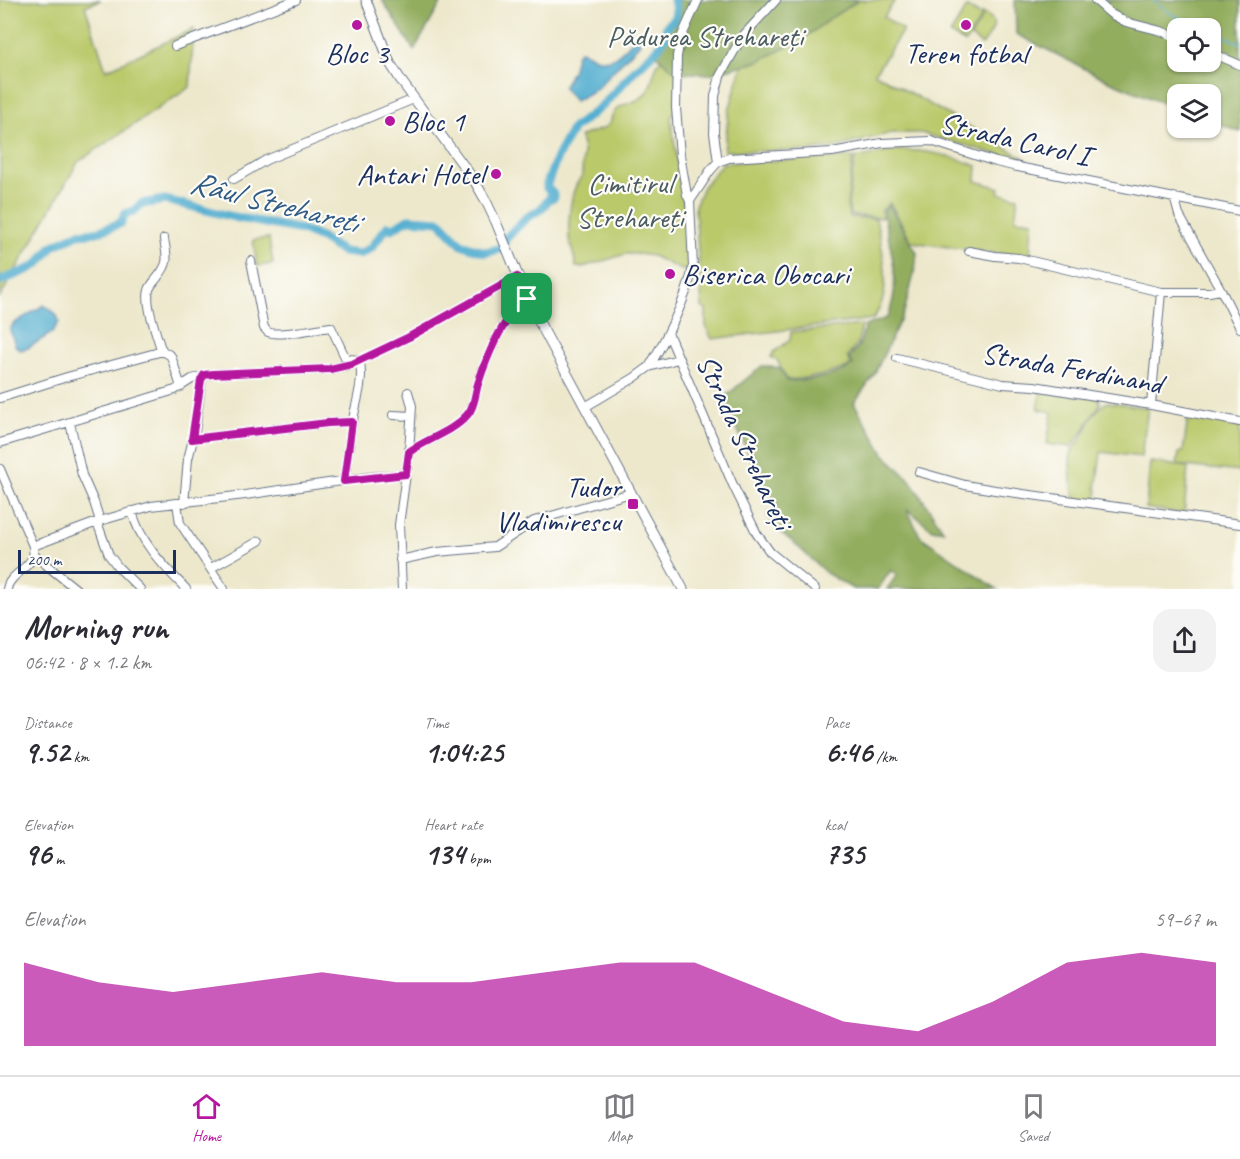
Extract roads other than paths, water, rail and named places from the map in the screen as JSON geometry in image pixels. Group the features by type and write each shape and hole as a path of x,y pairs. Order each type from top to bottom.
{"main road":[{"path":"366,0 390,63 474,180 486,201 527,299 683,589"}],"street":[{"path":"175,46 296,0"},
{"path":"649,367 668,333 693,267 690,201 680,154 676,108 677,56 680,40 698,0"},
{"path":"690,201 718,162 714,114 715,96 720,76 742,37 776,0"},
{"path":"1095,0 1111,14 1126,22 1167,33"},
{"path":"1221,57 1240,65"},
{"path":"234,179 266,160 414,99"},
{"name":"Strada Carol I","path":"718,162 729,158 832,152 882,143 931,141 1013,166 1240,211"},
{"path":"1174,197 1179,215 1240,328"},
{"path":"164,238 167,262 149,290 148,302 160,346 171,356 181,387"},
{"path":"969,250 995,256 1019,258 1161,292 1221,290"},
{"path":"251,261 264,328 267,331 284,333 331,327 345,357 359,360"},
{"path":"0,443 70,423 181,387 192,379 213,374 343,367 409,337 517,277"},
{"path":"1151,405 1161,292"},
{"path":"409,452 455,426 470,413 483,369 501,332 515,310 527,299"},
{"name":"Strada Strehareți","path":"668,333 733,485 757,534 770,552 815,589"},
{"path":"0,398 67,376 163,351"},
{"path":"585,407 649,367 678,358"},
{"name":"Strada Ferdinand","path":"897,358 1003,384 1034,386 1240,422"},
{"path":"344,481 361,378 359,360"},
{"path":"202,377 181,503 180,523 224,589"},
{"path":"402,589 399,525 409,452 412,406 408,392"},
{"path":"393,415 411,416"},
{"path":"192,439 352,422"},
{"path":"70,423 82,475 94,502 111,558 140,589"},
{"path":"0,469 33,546 34,555 8,583 7,588"},
{"path":"919,472 965,485 995,490 1240,524"},
{"path":"33,546 151,506 406,474"},
{"path":"400,560 437,552 495,547 534,521 631,493"},
{"path":"132,511 142,537 186,589"},
{"path":"211,568 259,541"},
{"path":"34,555 76,589"}],"water":[{"path":"635,38 640,43 595,90 575,101 563,88 579,51 606,60 617,56"},
{"path":"44,305 56,314 59,322 52,333 28,348 20,350 15,345 10,330 13,324"}],"waterway":[{"name":"Râul Strehareți","path":"0,281 38,264 53,246 78,234 97,232 121,223 125,214 134,211 141,204 165,200 234,217 302,230 321,238 343,252 360,254 371,248 388,226 392,229 408,219 439,221 461,244 485,252 500,249 507,237 526,218 541,209 549,199 554,197 547,188 547,184 557,157 573,128 603,105 658,48 667,26 675,18 674,0"},
{"path":"1153,0 1181,18"},
{"path":"1221,35 1240,43"}],"place":[{"name":"Bloc 3","path":"357,25"},
{"name":"Teren fotbal","path":"966,25"},
{"name":"Bloc 1","path":"390,121"},
{"name":"Antari Hotel","path":"496,174"},
{"name":"Biserica Obocari","path":"670,274"},
{"name":"Tudor Vladimirescu","path":"633,504"}],"park label":[{"name":"Pădurea Strehareți","path":"705,36"},
{"name":"Cimitirul Strehareți","path":"630,200"}]}
